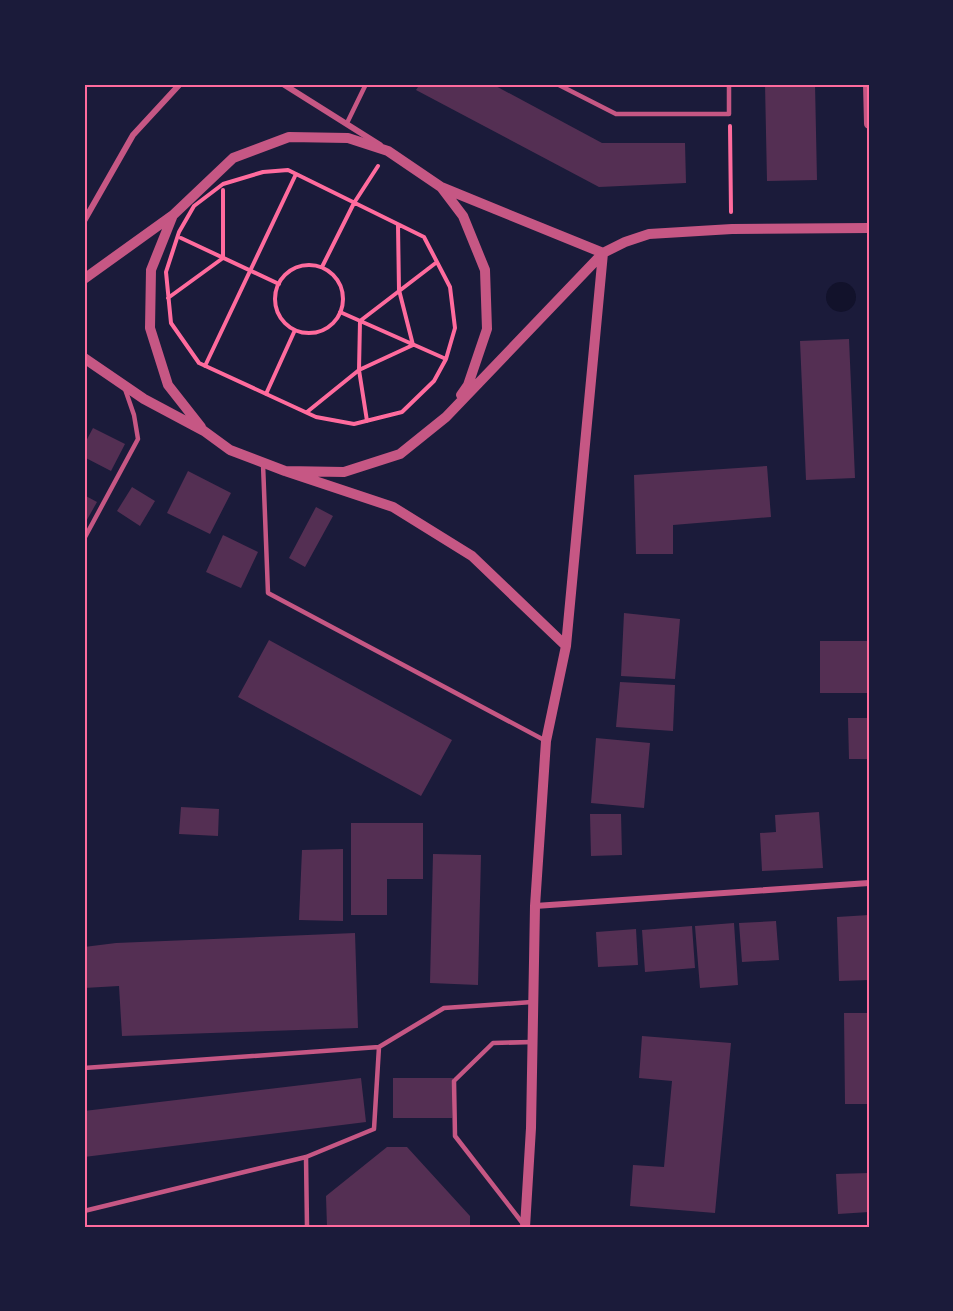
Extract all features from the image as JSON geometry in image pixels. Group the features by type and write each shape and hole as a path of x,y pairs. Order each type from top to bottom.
{"street":[{"path":"84,221 133,135 180,84"},
{"path":"283,84 347,123 441,187 603,253"},
{"path":"868,84 869,124"},
{"path":"84,279 174,215 233,158 289,137 348,138 388,151"},
{"path":"441,187 463,216 485,270 487,329 468,385 446,417"},
{"path":"174,215 152,270 150,328 168,385 204,431"},
{"path":"285,471 344,472 400,454 446,417 603,253 624,242 649,234 732,229 869,228"},
{"path":"525,1227 531,1128 535,906 546,741 566,646 603,253"},
{"path":"84,358 144,399 204,431 230,450 393,507 472,556 566,646"},
{"path":"535,906 869,883"}],"lane":[{"path":"347,123 366,84"},
{"path":"557,84 616,114 729,114 729,84"},
{"path":"84,539 138,439 134,415 124,386"},
{"path":"262,463 268,593 546,741"},
{"path":"84,1068 379,1047 444,1008 532,1002"},
{"path":"525,1227 455,1136 454,1081 493,1043 533,1042"},
{"path":"84,1211 306,1157 374,1129 379,1047"},
{"path":"306,1157 307,1227"}],"path":[{"path":"729,114 732,229"},
{"path":"322,267 354,203 388,151"},
{"path":"288,170 296,174 424,237 450,286 455,328 446,359 434,381 402,412 354,424 316,417 199,363 171,322 166,272 177,237 194,206 223,184 263,172 288,170"},
{"path":"205,366 296,174"},
{"path":"223,184 223,258"},
{"path":"398,225 399,290 413,345"},
{"path":"177,237 279,284"},
{"path":"168,298 223,258"},
{"path":"367,421 358,370 360,321 437,262"},
{"path":"299,266 322,267 332,273 338,281 343,302 340,312 335,321 326,328 316,332 295,330 279,314 275,302 279,284 289,272 299,266"},
{"path":"340,312 446,359"},
{"path":"266,394 295,330"},
{"path":"306,413 358,370 413,345"}],"shaded area":[{"path":"841,282 852,286 856,297 852,308 841,312 830,308 826,297 830,286"}],"building":[{"path":"420,84 492,84 602,143 685,143 686,183 599,187 416,90"},
{"path":"765,84 815,84 817,180 767,181"},
{"path":"849,339 855,478 806,480 800,341"},
{"path":"93,428 125,444 111,471 84,457 84,445"},
{"path":"767,466 771,517 673,525 673,554 636,554 634,475"},
{"path":"188,471 231,493 210,534 167,513"},
{"path":"132,487 155,501 140,526 117,511"},
{"path":"84,495 97,502 84,525"},
{"path":"316,507 333,516 305,567 289,558"},
{"path":"223,535 258,552 241,588 206,572"},
{"path":"624,613 680,619 675,679 621,676"},
{"path":"269,640 452,740 421,796 238,697"},
{"path":"820,641 869,641 869,693 820,693"},
{"path":"620,682 675,685 673,731 616,727"},
{"path":"848,718 869,718 869,759 849,759"},
{"path":"596,738 650,743 644,808 591,803"},
{"path":"181,807 219,809 218,836 179,834"},
{"path":"819,812 823,868 762,871 760,833 776,832 775,815"},
{"path":"590,814 621,814 622,855 591,856"},
{"path":"351,823 423,823 423,879 387,879 387,915 351,915"},
{"path":"343,849 343,921 299,920 302,850"},
{"path":"433,854 481,855 478,985 430,983"},
{"path":"869,915 869,980 839,981 837,917"},
{"path":"776,921 779,960 742,962 739,923"},
{"path":"734,923 738,985 700,988 695,926"},
{"path":"692,926 695,968 645,972 642,930"},
{"path":"636,929 638,965 598,967 596,932"},
{"path":"355,933 358,1028 122,1036 119,986 84,988 84,947 116,943"},
{"path":"844,1013 869,1013 869,1104 845,1104"},
{"path":"642,1036 731,1043 715,1213 630,1206 633,1165 664,1167 672,1081 639,1078"},
{"path":"361,1078 366,1122 84,1157 84,1111"},
{"path":"393,1078 453,1078 452,1118 393,1118"},
{"path":"387,1147 407,1147 470,1216 470,1227 327,1227 326,1196"},
{"path":"869,1173 869,1212 838,1214 836,1174"}]}
